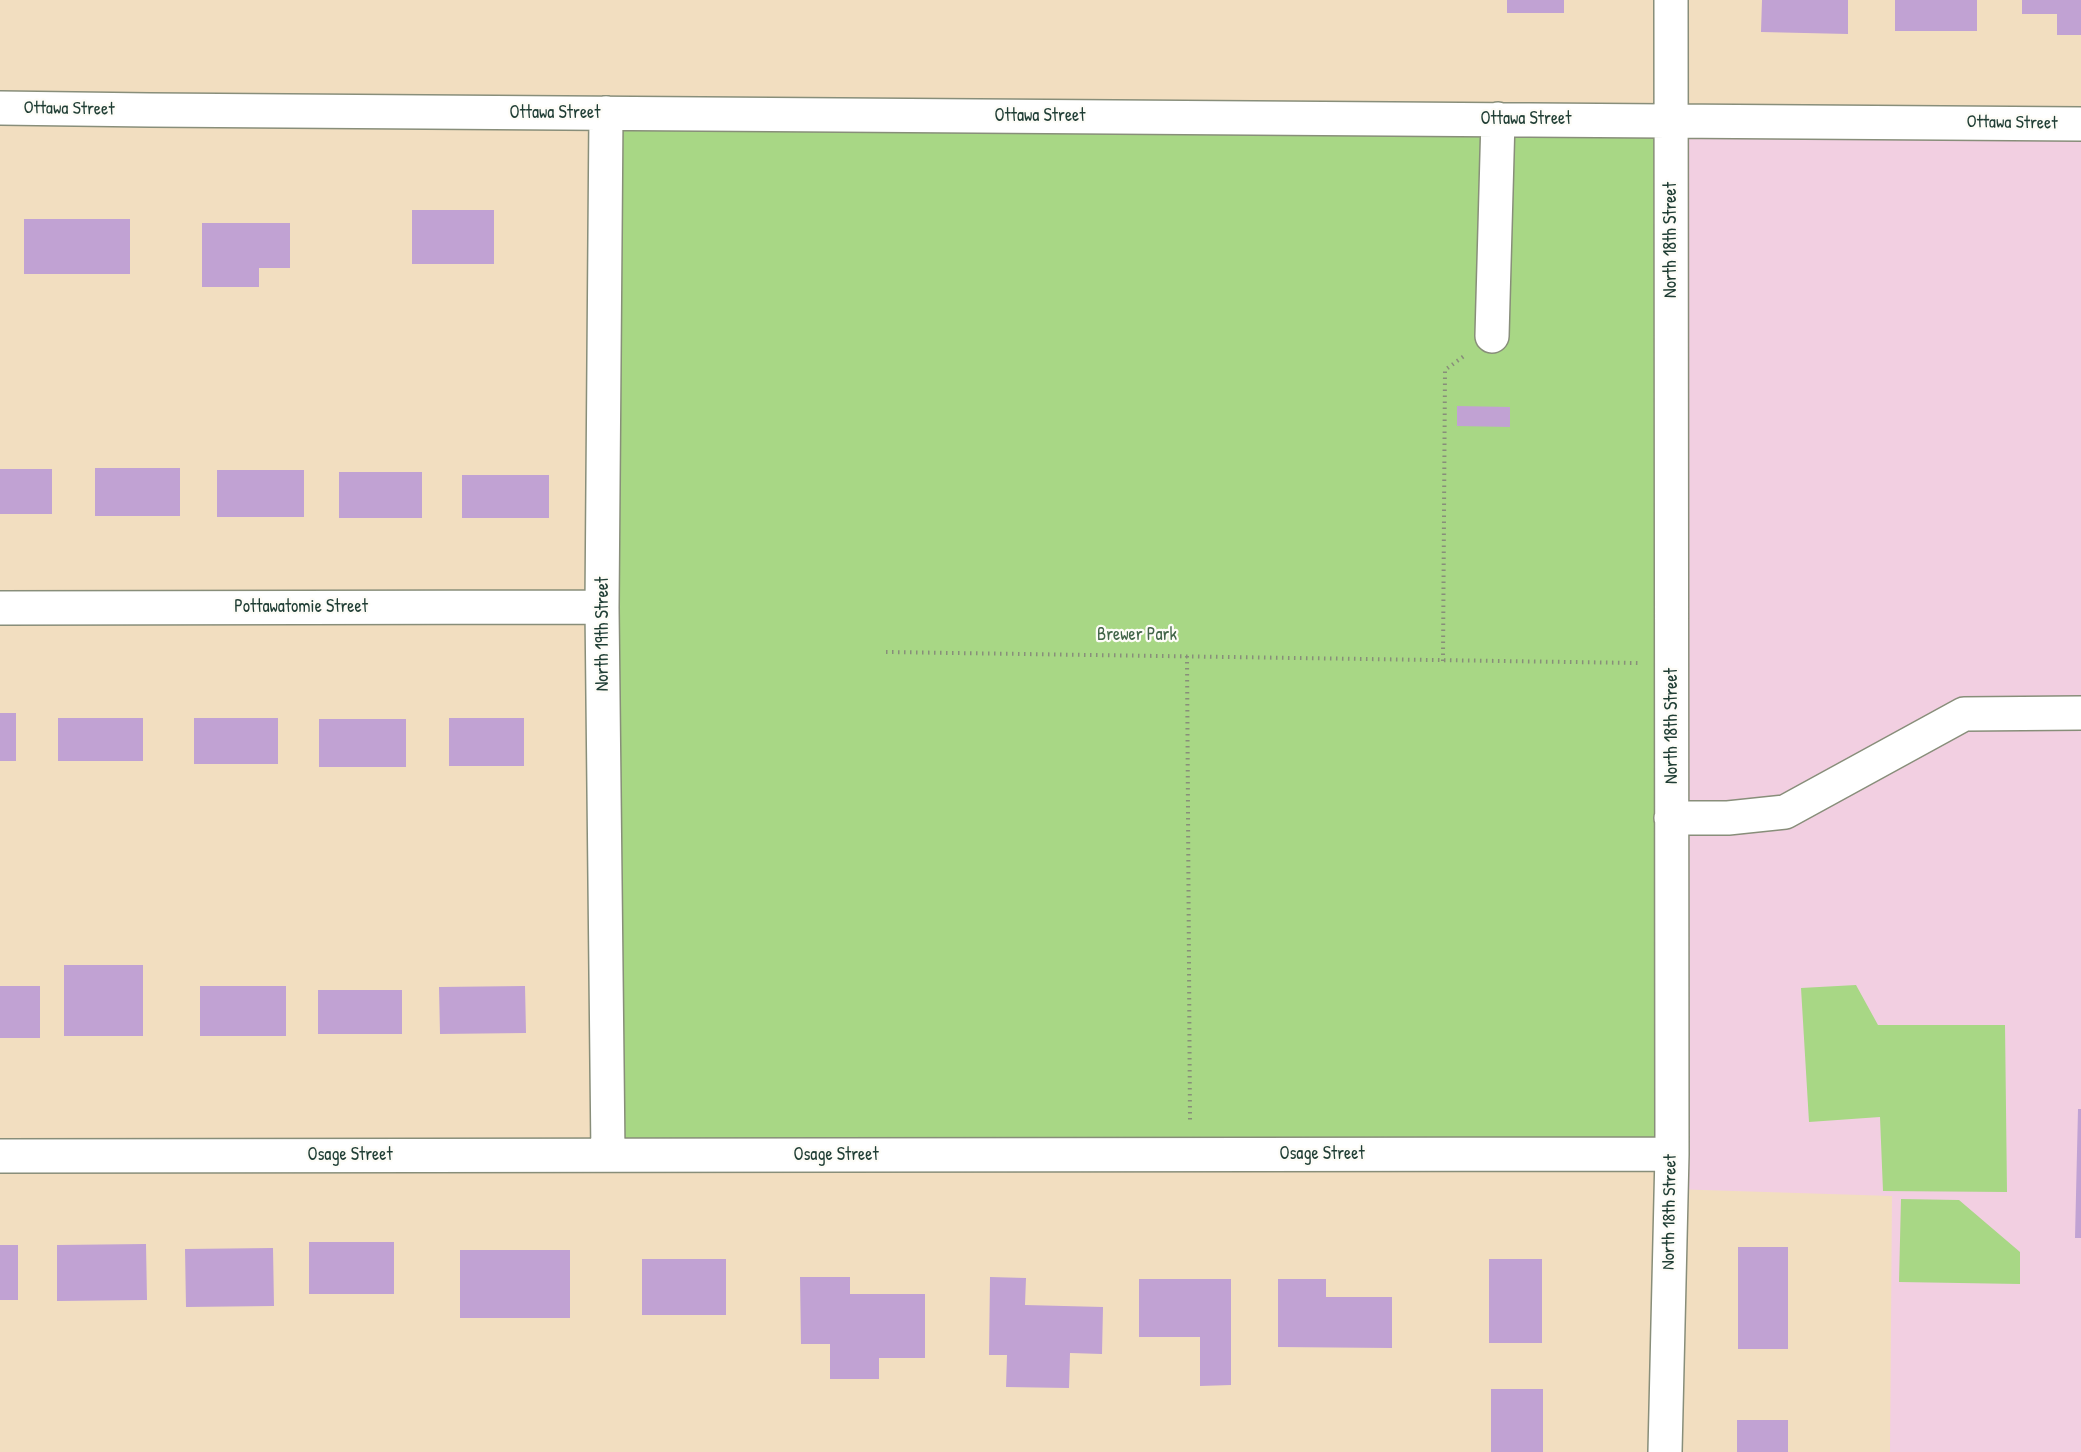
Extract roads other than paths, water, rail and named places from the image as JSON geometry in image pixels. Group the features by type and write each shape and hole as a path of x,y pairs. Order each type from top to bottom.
{"street":[{"name":"North 18th Street","path":"1665,1452 1672,1154 1671,0"},
{"name":"Ottawa Street","path":"0,108 2081,124"},
{"name":"North 19th Street","path":"606,113 602,607 608,1155"},
{"path":"1492,336 1498,119"},
{"name":"Pottawatomie Street","path":"0,608 602,607"},
{"path":"1671,818 1728,818 1785,812 1964,714 2081,714"},
{"name":"Osage Street","path":"0,1156 1672,1154"}],"park label":[{"name":"Brewer Park","path":"1137,635"}]}
